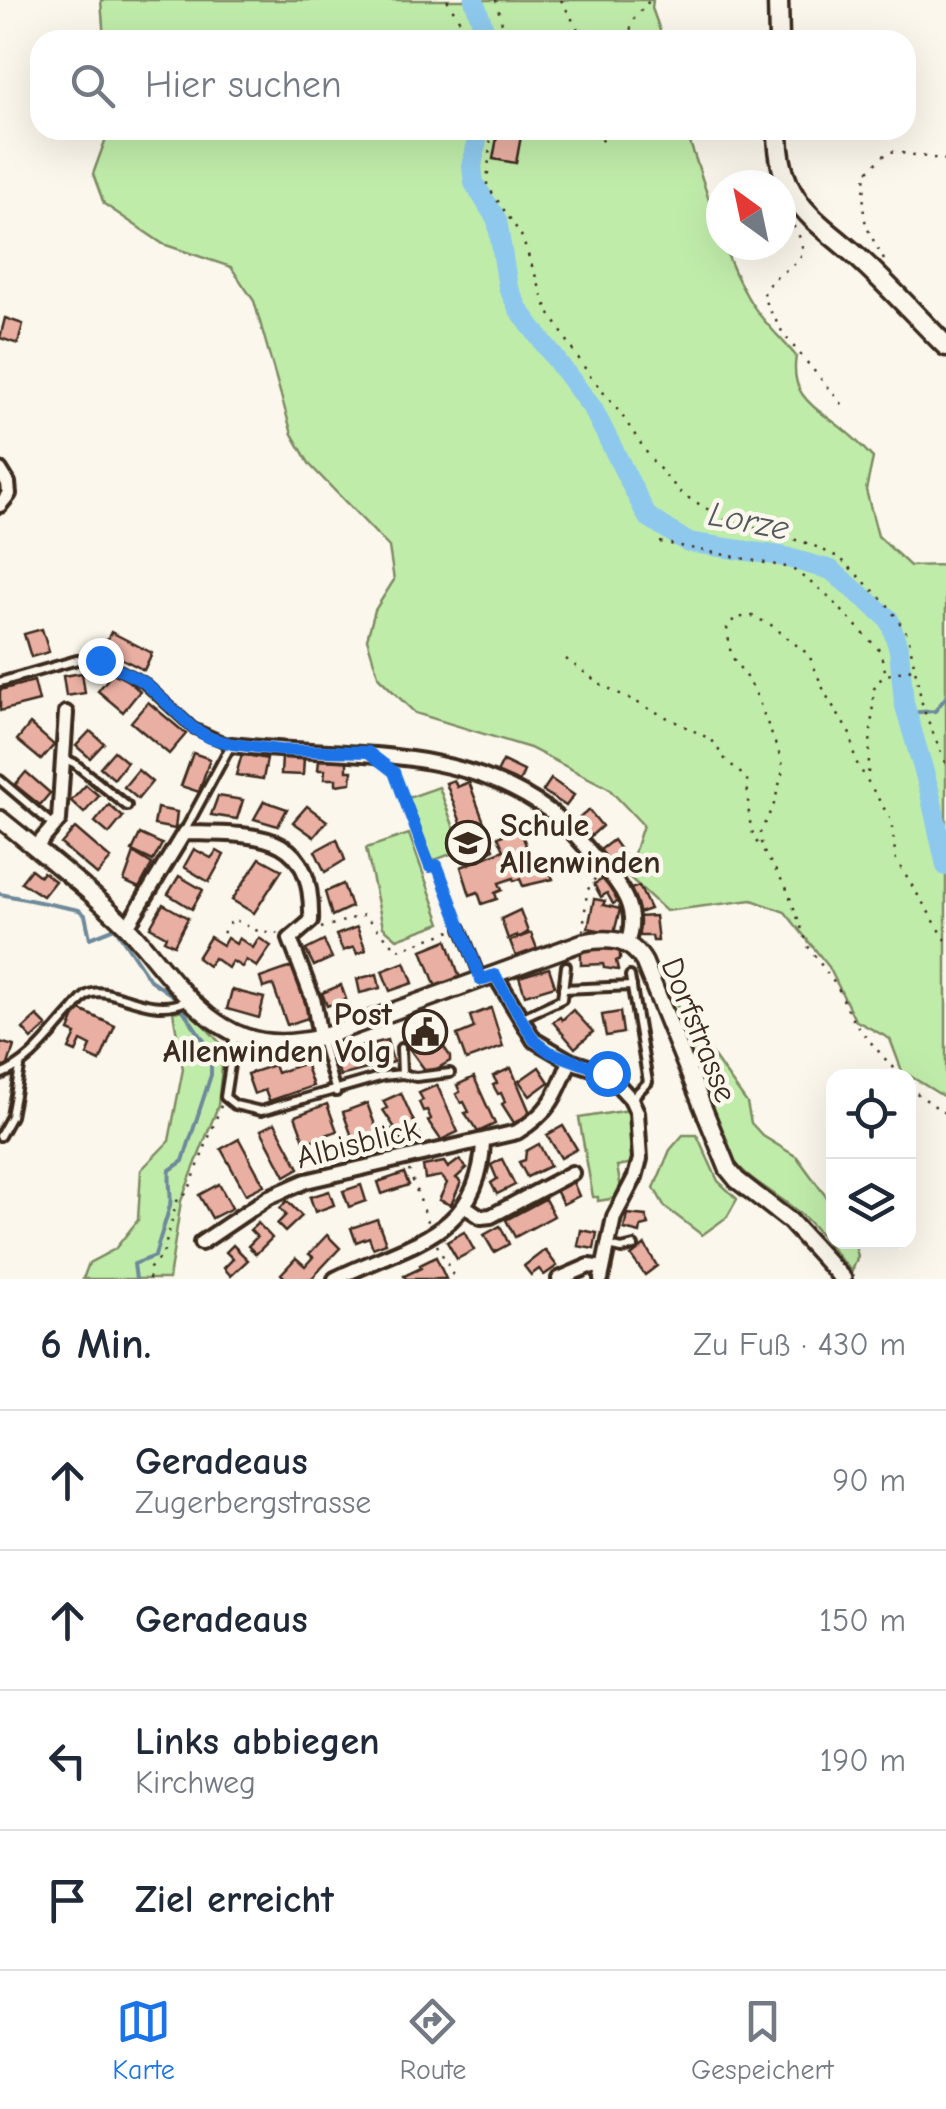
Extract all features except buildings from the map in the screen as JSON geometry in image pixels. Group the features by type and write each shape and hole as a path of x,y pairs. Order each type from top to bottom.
{"main road":[{"path":"778,0 778,30"},
{"path":"779,140 782,170"},
{"path":"796,201 946,346"}],"street":[{"path":"0,470 9,494 0,505"},
{"path":"35,848 59,820 66,713"},
{"path":"232,744 279,750 368,752 433,762 495,780 554,814 606,868 633,917 627,943"},
{"name":"Dorfstrasse","path":"0,819 127,927 206,1014 235,1033 266,1042 284,1044 320,1038 584,942 609,939 627,943 644,962 728,1169 790,1221 843,1279"},
{"path":"127,927 184,833 247,834 286,846 296,854 312,892 311,921 290,939 314,1002 320,1038"},
{"path":"488,978 534,1040 570,1061 607,1073 632,1099 640,1132 636,1176 614,1217 602,1273 588,1266 559,1279"},
{"name":"Albisblick","path":"200,1243 269,1197 306,1181 517,1132 539,1119 555,1099 570,1061"},
{"path":"335,1279 450,1224 476,1190 483,1142"},
{"path":"466,1207 481,1216 491,1216 572,1174"}],"lane":[{"path":"0,682 77,660 100,660 144,682 193,728 232,744 184,833"},
{"path":"64,758 126,806"},
{"path":"0,780 54,826"},
{"path":"461,928 488,978"},
{"path":"520,1019 562,1000 566,966"},
{"path":"630,976 648,1082 632,1099"},
{"path":"563,989 632,986"},
{"path":"0,1075 20,1068 87,996 104,991 145,1006 176,1005 190,998"},
{"path":"235,1033 225,1098 235,1105 261,1111 383,1076 402,1074 416,1078 450,1073"},
{"path":"320,1038 336,1092"},
{"path":"401,1048 402,1074"},
{"path":"0,1136 11,1116 20,1068"},
{"path":"608,1246 634,1246"}],"path":[{"path":"447,0 462,30"},
{"path":"496,0 504,30"},
{"path":"561,0 578,30"},
{"path":"630,30 633,20 650,0"},
{"path":"489,140 486,178 491,192 521,235 540,297 590,376 650,459 682,494 702,508 726,520 810,544 840,558 900,618 908,634 923,708 946,765"},
{"path":"876,275 884,259 870,239 862,214 866,173 888,151 946,160"},
{"path":"796,231 802,252 798,261 772,278 765,286 763,298 784,335 847,410"},
{"path":"660,542 792,568 826,594 880,651 886,674"},
{"path":"762,849 760,833 774,804 783,770 754,689 731,655 726,628 735,618 752,616 771,625 809,655 824,692 851,736 855,760 891,820 893,850 907,882 946,940"},
{"path":"566,659 602,685 712,740 724,758 748,778 754,840 769,856 786,887 810,948 838,988 854,1023 894,1069"},
{"path":"868,777 874,689 886,674 914,668"},
{"path":"311,921 324,929 364,915 398,950 461,928 437,865 430,867 394,772 368,752"},
{"path":"584,942 587,891 592,880 606,868"},
{"path":"224,934 233,919 260,932 278,933 290,939"},
{"path":"916,1093 946,1114"},
{"path":"149,1279 150,1268 163,1254 176,1201 188,1192 225,1098"},
{"path":"404,1160 433,1234"},
{"path":"439,1248 455,1279"}],"green space":[{"path":"101,0 653,0 660,30 103,30"},
{"path":"105,140 689,140 706,191 706,260 730,260 757,312 796,356 801,392 873,458 866,490 878,536 910,566 946,565 946,1098 916,1080 916,1069 901,1069 890,1039 855,1020 829,967 785,912 752,900 666,911 627,875 643,825 608,788 530,748 415,713 379,678 367,639 375,610 394,580 389,547 310,465 292,434 254,301 231,267 163,244 104,204 93,174"},
{"path":"439,787 462,850 432,861 408,798"},
{"path":"409,834 441,923 397,939 383,927 366,848"},
{"path":"673,1000 747,1103 751,1123 763,1136 797,1157 826,1196 826,1242 801,1214 742,1170 724,1147 667,1002"},
{"path":"188,1009 224,1047 218,1106 181,1201 169,1279 83,1279 89,1263 115,1249 138,1220 141,1170 169,1141 183,1069 173,1012"},
{"path":"629,1110 635,1141 634,1163 617,1166 621,1189 616,1198 598,1201 598,1197 593,1197 579,1118"},
{"path":"683,1135 697,1135 718,1181 737,1199 727,1217 702,1235 665,1207 654,1188 670,1150"},
{"path":"832,1249 856,1249 858,1256 852,1271"}],"waterway":[{"name":"Lorze","path":"474,0 484,30"},
{"name":"Lorze","path":"477,140 472,166 474,183 497,220 508,287 519,310 593,409 647,516 687,542 781,556 831,570 889,619 899,650 904,703 946,866"},
{"path":"907,713 935,711 946,697"},
{"path":"0,894 79,910 85,915 90,938 115,928 150,980 178,999"},
{"path":"136,1279 134,1264 155,1256 170,1205 170,1170 183,1161 211,1075 211,1051 183,1010"}],"place":[{"name":"Schule Allenwinden","path":"468,843"},
{"name":"Post Allenwinden Volg","path":"425,1032"}],"route":[{"path":"100,660 144,682 193,728 210,738 279,750 368,752 394,772 430,867 437,865 481,980 495,975 534,1040 550,1052 607,1073"}]}
